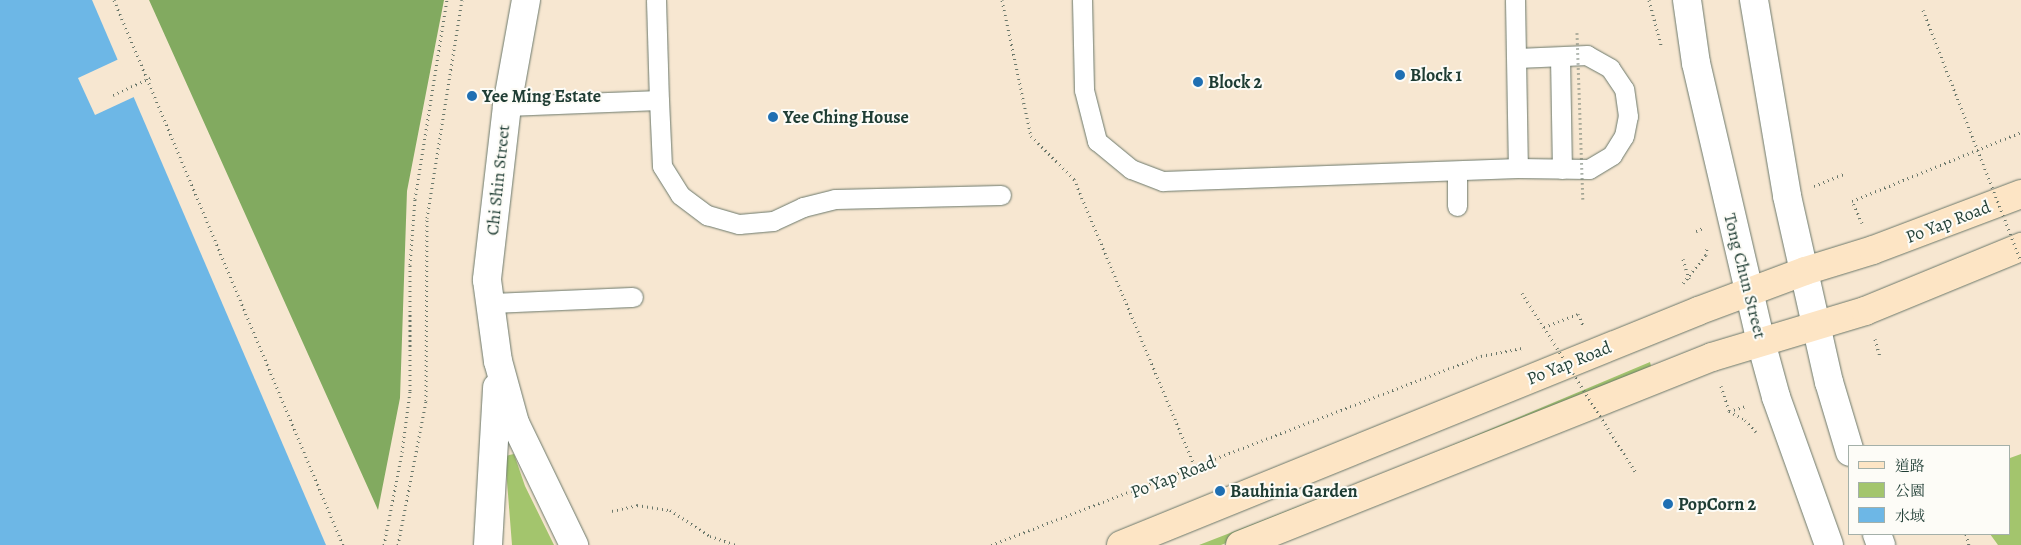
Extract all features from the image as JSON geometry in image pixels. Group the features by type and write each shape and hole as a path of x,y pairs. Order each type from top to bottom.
{"main road":[{"name":"Po Yap Road","path":"1121,545 1748,293 1805,271 1874,250 2021,194"},
{"path":"1240,545 1712,357 1864,311 2021,247"}],"street":[{"name":"Chi Shin Street","path":"526,0 507,106 487,280 498,360 515,423 574,545"},
{"name":"Tong Chun Street","path":"1687,0 1696,63 1748,293 1776,397 1829,545"},
{"path":"1754,0 1787,196 1816,326 1848,445"},
{"name":"Chi Shin Street","path":"488,545 498,360"}],"lane":[{"path":"656,0 662,166 680,195 707,215 739,224 773,221 803,207 835,199 1001,195"},
{"path":"1082,0 1084,90 1097,141 1131,168 1163,181 1518,168 1589,169 1612,155 1624,136 1628,116 1624,90 1610,68 1587,55 1516,58"},
{"path":"1515,0 1518,168"},
{"path":"1560,57 1562,169"},
{"path":"507,106 659,100"},
{"path":"1457,171 1457,206"},
{"path":"490,303 633,297"}],"path":[{"path":"114,0 150,78 343,545"},
{"path":"384,545 402,452 410,391 410,265 415,199 447,0"},
{"path":"398,545 426,401 427,218 432,173 462,0"},
{"path":"1002,0 1032,136 1074,179 1196,468"},
{"path":"1923,10 2021,262"},
{"path":"1578,34 1583,201"},
{"path":"113,95 150,78"},
{"path":"1852,201 2021,132"},
{"path":"1707,236 1708,227"},
{"path":"1682,285 1706,255 1707,246"},
{"path":"1683,259 1688,279"},
{"path":"1522,293 1635,471"},
{"path":"1544,327 1578,314"},
{"name":"Po Yap Road","path":"1549,343 1559,342"},
{"name":"Po Yap Road","path":"991,545 1196,468 1481,356 1530,347"},
{"path":"612,511 637,505 670,510 710,536 736,545"}],"green space":[{"path":"149,0 444,0 407,191 400,398 378,510"},
{"path":"1650,362 1652,370 1409,472 1221,545 1199,545 1405,465"},
{"path":"514,454 525,486 554,545 512,545 505,456"},
{"path":"2021,454 2021,545 1998,545 1991,535 2011,535 2011,458"}],"water":[{"path":"0,0 92,0 326,545 0,545"}],"pier":[{"path":"119,59 136,96 95,115 78,78"}],"place":[{"name":"Block 1","path":"1400,75"},
{"name":"Block 2","path":"1198,82"},
{"name":"Yee Ming Estate","path":"472,96"},
{"name":"Yee Ching House","path":"773,117"},
{"name":"Bauhinia Garden","path":"1220,491"},
{"name":"PopCorn 2","path":"1668,504"}]}
